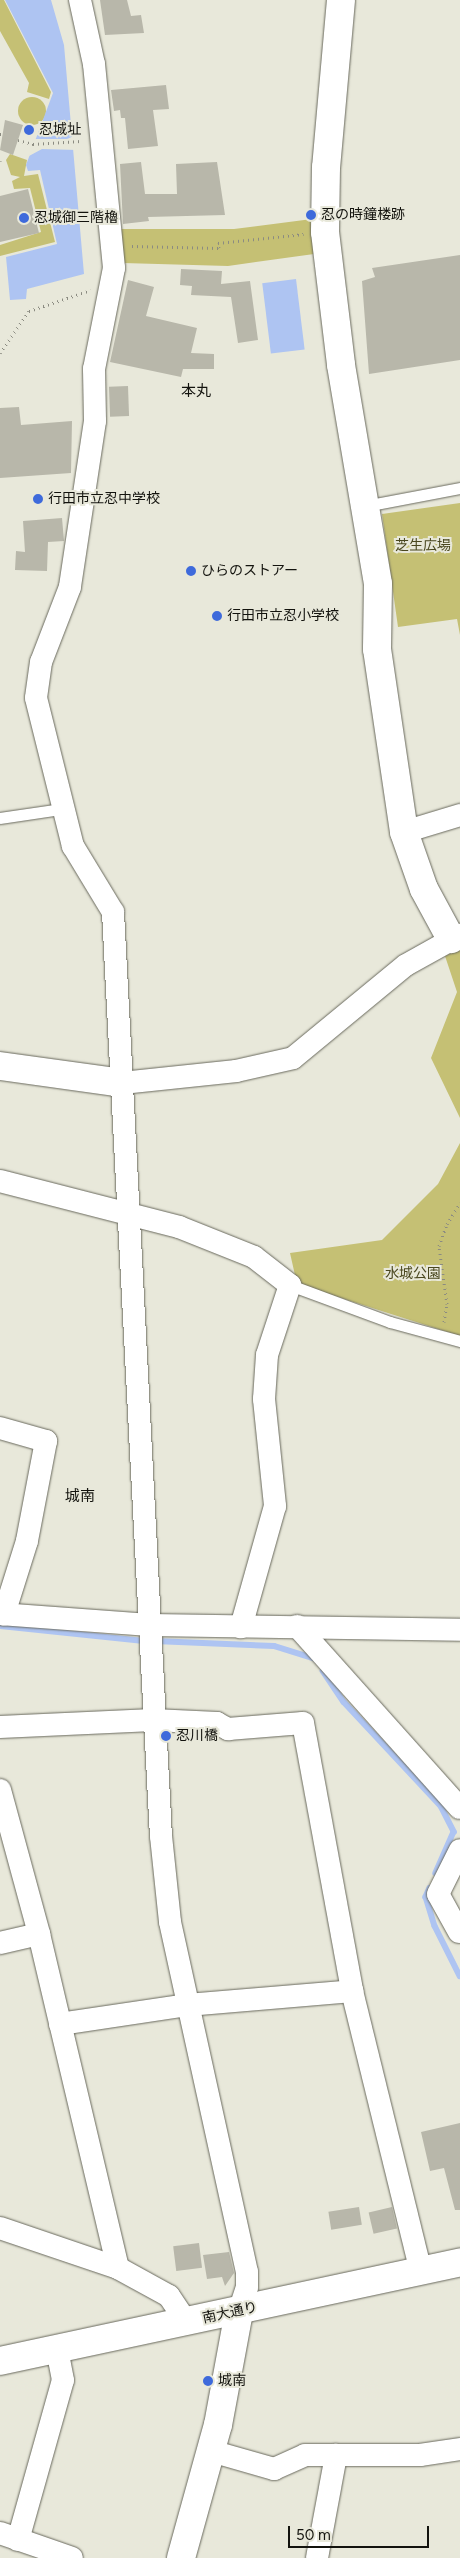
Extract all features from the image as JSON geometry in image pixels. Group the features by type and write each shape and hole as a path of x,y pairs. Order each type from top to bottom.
{"street":[{"path":"80,0 94,64 114,268 94,369 95,421 70,587 41,662 36,698 61,808 73,846 113,912 131,1216 153,1720 170,1922 247,2272 248,2287 239,2312 211,2451 181,2558"},
{"path":"0,1066 122,1083 236,1070 293,1058 406,964 456,937 424,889 404,832 378,649 378,584 341,365 325,232 326,167 341,0"},
{"path":"404,832 460,815"},
{"path":"0,1181 179,1227 254,1257 290,1285 267,1354 264,1399 275,1506 241,1627"},
{"path":"0,1428 46,1440 27,1541 2,1614 150,1625 460,1630"},
{"path":"298,1626 460,1808"},
{"path":"0,1727 153,1720 217,1723 228,1730 303,1723 352,1991 421,2271"},
{"path":"0,1790 39,1934 118,2268"},
{"path":"460,1850 438,1894 460,1933"},
{"path":"0,1943 39,1934"},
{"path":"60,2024 187,2005 352,1991"},
{"path":"0,2228 118,2268 170,2296 187,2323"},
{"name":"南大通り","path":"0,2361 239,2312 460,2262"},
{"path":"57,2349 63,2380 9,2537 72,2558"},
{"path":"211,2451 274,2469 305,2455 420,2455 460,2449"},
{"path":"317,2558 336,2455"}],"lane":[{"path":"364,506 460,488"},
{"path":"0,818 61,808"},
{"path":"290,1285 390,1322 460,1341"}],"path":[{"path":"18,140 33,144 81,141"},
{"path":"112,245 218,248 218,243 325,232"},
{"path":"0,353 29,310 88,289 98,292"},
{"path":"442,1336 447,1304 439,1246 446,1224 460,1203"}],"green space":[{"path":"0,0 4,0 51,92 49,99 27,92 29,83 0,31"},
{"path":"32,97 42,101 46,111 42,121 32,125 22,121 18,111 22,101"},
{"path":"10,154 27,160 24,176 38,174 55,242 0,256 0,245 41,232 30,188 14,189 12,181 20,177 11,175 6,160"},
{"path":"312,219 314,254 228,266 123,263 120,229 234,229"},
{"name":"芝生広場","path":"460,503 460,635 457,619 398,627 382,514"},
{"path":"460,949 460,1118 431,1058 457,992 445,956"},
{"name":"水城公園","path":"460,1143 460,1336 297,1284 290,1253 382,1240 438,1184"}],"water":[{"path":"5,0 51,0 64,45 84,274 27,289 26,299 10,300 6,257 57,244 40,170 28,171 26,165 53,93"},
{"path":"296,279 305,349 271,354 262,283"}],"pier":[{"path":"76,135 77,150 42,149 29,156 33,139 67,139"}],"building":[{"path":"100,0 127,0 131,16 141,15 144,33 105,35"},
{"path":"166,85 169,109 153,110 158,146 128,149 125,118 121,118 120,110 114,111 111,90"},
{"path":"5,120 23,125 13,155 0,150"},
{"path":"141,162 145,194 177,194 176,164 217,162 225,215 148,217 149,221 123,224 120,164"},
{"path":"28,189 39,233 0,242 0,196"},
{"path":"460,255 460,360 369,374 362,281 375,277 372,268"},
{"path":"181,269 222,271 221,284 250,281 258,340 238,343 231,297 191,295 192,286 180,285"},
{"path":"128,280 154,287 146,316 197,328 191,353 214,354 214,369 183,369 181,377 110,362"},
{"path":"128,386 129,416 110,417 109,387"},
{"path":"19,407 21,425 72,421 71,473 0,478 0,408"},
{"path":"62,518 64,541 48,542 47,571 15,570 16,551 25,552 23,521"},
{"path":"460,2123 460,2210 455,2210 444,2168 430,2171 421,2132"},
{"path":"359,2207 362,2225 331,2230 328,2212"},
{"path":"392,2207 397,2228 374,2234 369,2212"},
{"path":"199,2243 202,2268 176,2271 173,2246"},
{"path":"229,2252 234,2273 225,2286 222,2277 207,2279 203,2255"}],"waterway":[{"path":"0,1626 146,1641"},
{"path":"155,1641 274,1646 316,1659"},
{"path":"323,1671 344,1702 441,1806 454,1832 436,1873"},
{"path":"430,1888 426,1897 435,1926 460,1976"}],"place":[{"name":"忍城址","path":"29,130"},
{"name":"忍の時鐘楼跡","path":"311,215"},
{"name":"忍城御三階櫓","path":"24,218"},
{"name":"行田市立忍中学校","path":"38,499"},
{"name":"ひらのストアー","path":"191,571"},
{"name":"行田市立忍小学校","path":"217,616"},
{"name":"忍川橋","path":"166,1736"},
{"name":"城南","path":"208,2381"}],"district":[{"name":"本丸","path":"196,392"},
{"name":"城南","path":"80,1497"}]}
